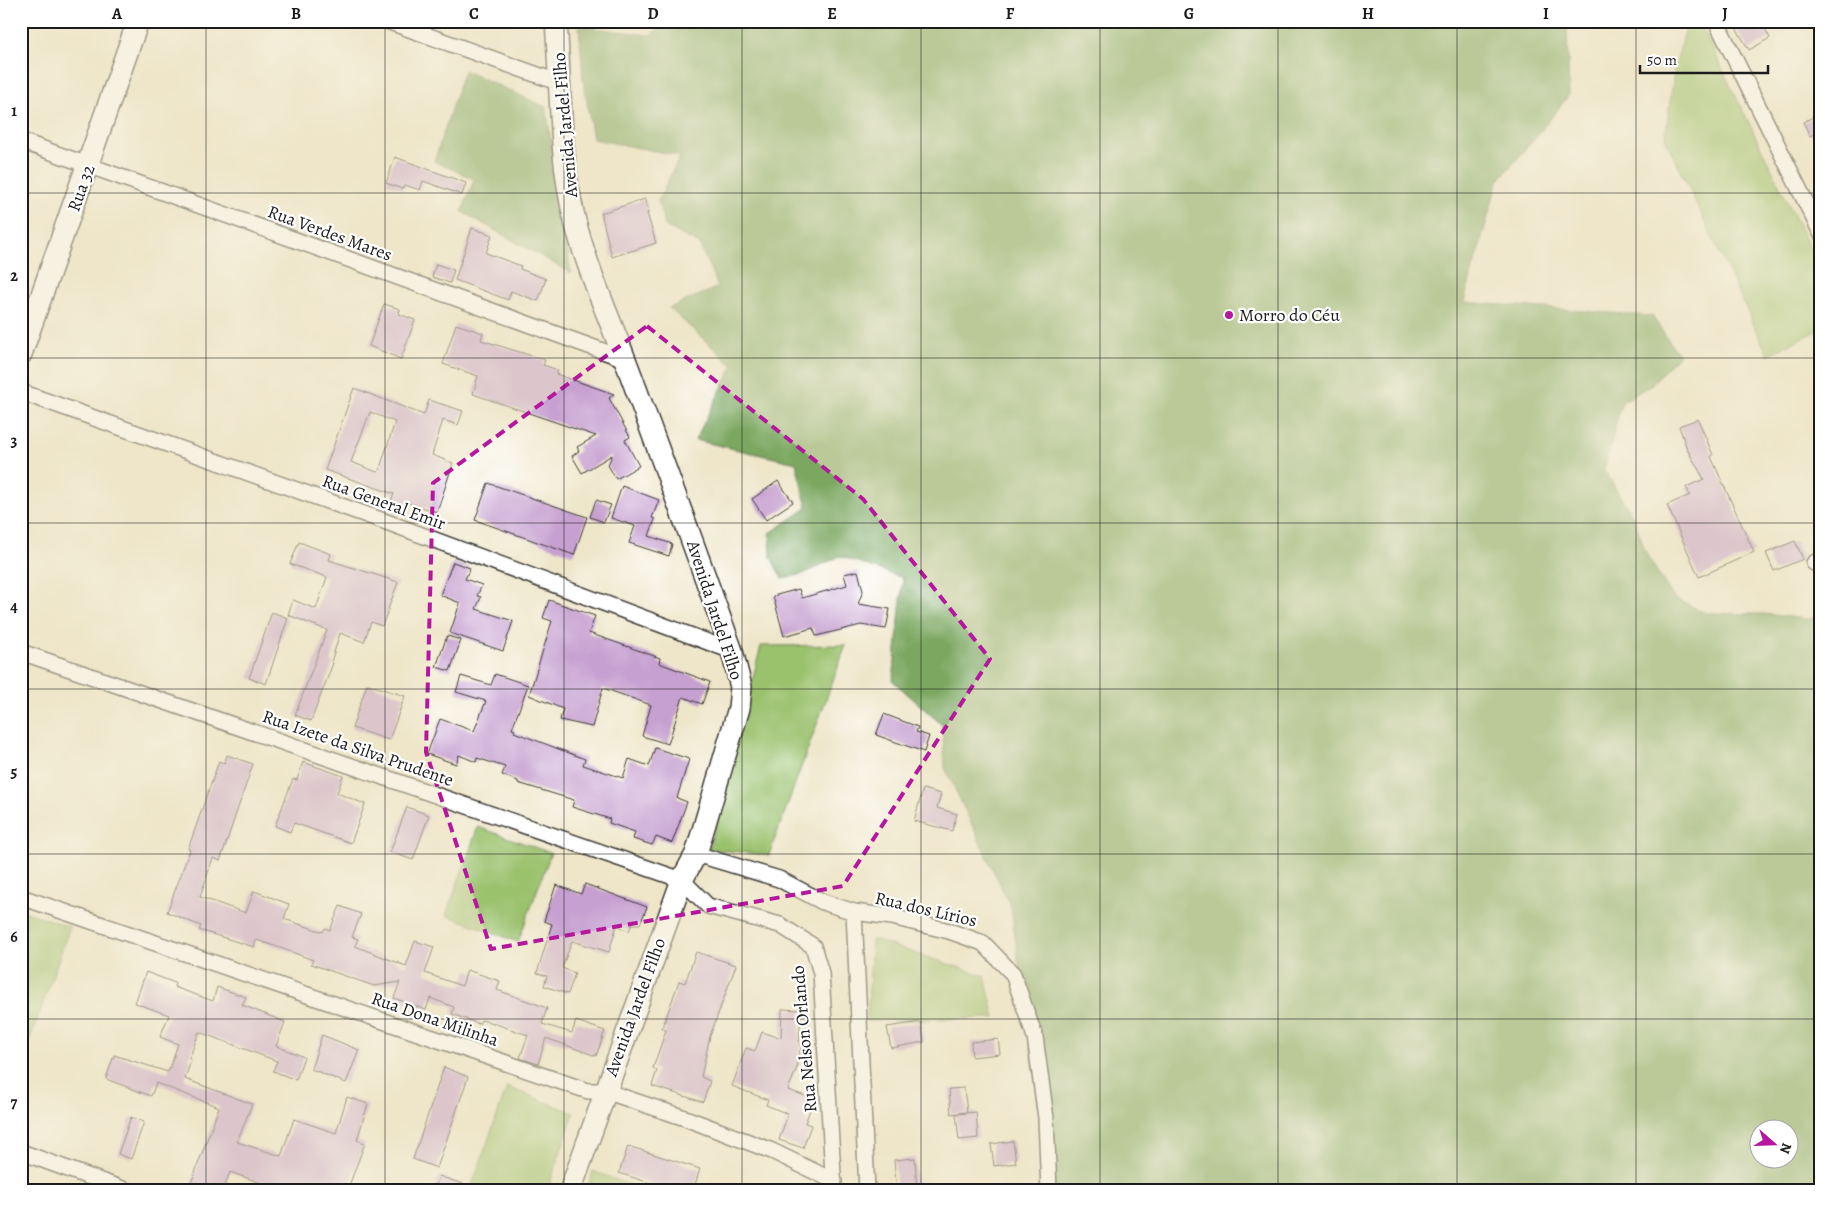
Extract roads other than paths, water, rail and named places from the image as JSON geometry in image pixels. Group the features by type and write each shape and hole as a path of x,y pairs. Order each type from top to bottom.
{"main road":[{"name":"Rua 32","path":"21,354 89,165 138,21"},
{"name":"Avenida Jardel Filho","path":"556,21 561,123 567,183 574,218 594,283 625,359 732,651 741,687 739,708 732,738 696,854 682,880 604,1091 570,1191"}],"street":[{"path":"387,21 560,82"},
{"path":"1717,24 1821,233"},
{"name":"Rua Verdes Mares","path":"21,141 625,359"},
{"name":"Rua General Emir","path":"21,392 392,524 732,651"},
{"name":"Rua Izete da Silva Prudente","path":"21,652 682,880"},
{"name":"Rua dos Lírios","path":"696,854 779,879 823,902 854,912 892,917 949,931 983,943 1013,974 1035,1037 1046,1118 1049,1191"},
{"name":"Rua Nelson Orlando","path":"682,880 708,906 780,925 813,946 821,973 834,1186"},
{"name":"Rua Dona Milinha","path":"21,897 588,1091 604,1091 772,1151 834,1186"},
{"path":"854,912 867,1191"},
{"path":"21,1152 128,1191"}],"place":[{"name":"Morro do Céu","path":"1229,315"}]}
